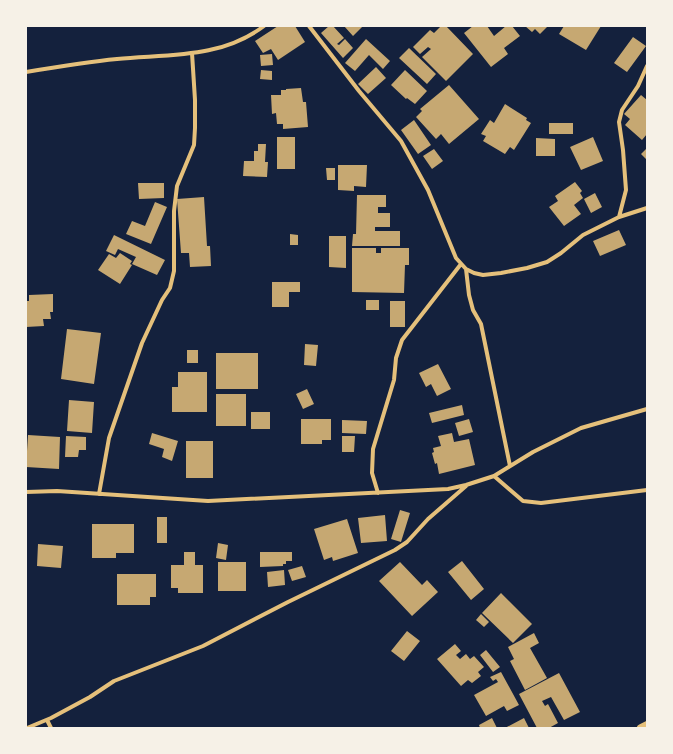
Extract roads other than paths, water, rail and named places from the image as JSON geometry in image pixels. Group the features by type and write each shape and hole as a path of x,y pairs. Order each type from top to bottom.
{"main road":[{"path":"641,728 647,725"}],"street":[{"path":"26,72 116,59 181,55 212,50 237,42 264,26"},
{"path":"309,26 359,91 402,141 428,190 456,258 466,269 483,275 527,268 547,262 561,253 583,235 619,217 647,208"},
{"path":"99,494 109,438 142,343 162,300 170,288 174,271 174,211 178,186 194,145 195,107 192,53"},
{"path":"619,217 626,190 619,122 622,110 638,86 647,66"},
{"path":"378,493 372,473 373,449 394,380 396,358 402,340 462,264"},
{"path":"466,269 469,295 473,310 481,324 510,466"},
{"path":"26,492 57,491 208,501 448,489 494,476 533,452 581,428 647,409"},
{"path":"494,476 523,501 541,503 647,490"},
{"path":"27,728 47,720 90,697 114,681 203,646 288,602 396,550 407,542 428,519 466,485"},
{"path":"47,720 51,728"}]}
